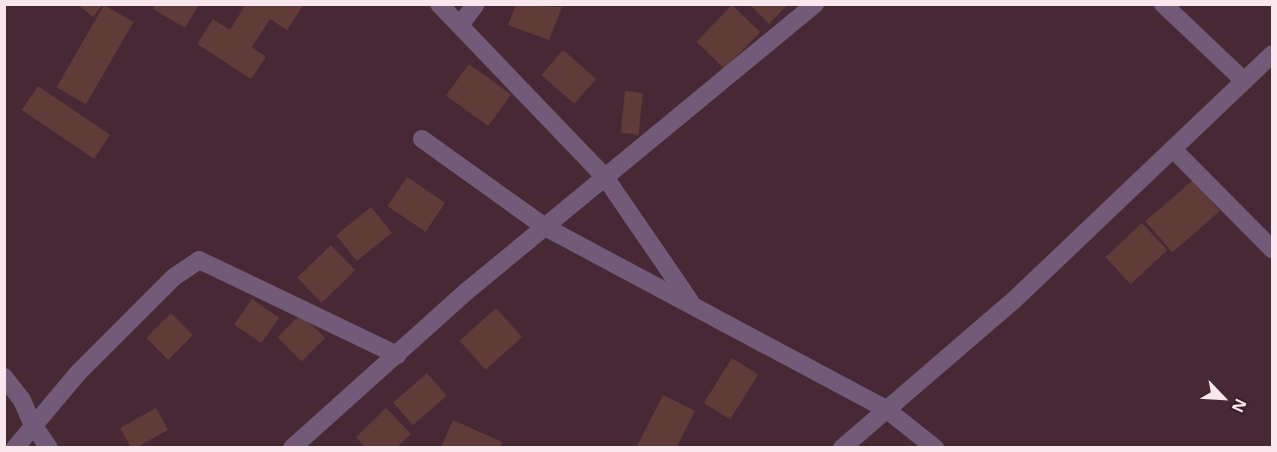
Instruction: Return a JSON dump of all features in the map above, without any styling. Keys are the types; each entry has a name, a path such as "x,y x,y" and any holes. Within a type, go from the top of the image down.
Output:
{"street":[{"path":"439,4 605,177 691,303"},
{"path":"460,25 476,4"},
{"path":"292,447 545,227 815,4"},
{"path":"1163,4 1244,81"},
{"path":"842,447 1012,302 1272,54"},
{"path":"422,139 545,227 691,303 886,410 935,447"},
{"path":"1173,149 1272,249"},
{"path":"15,447 32,423 174,277 199,260 397,355"},
{"path":"4,377 22,400 32,423 49,447"}],"building":[{"path":"77,4 103,4 93,17"},
{"path":"156,4 195,4 198,6 185,28 153,9"},
{"path":"246,4 304,4 287,30 270,19 252,47 266,57 251,79 197,44 213,19 230,30"},
{"path":"749,4 788,4 769,24"},
{"path":"104,5 133,22 86,104 57,87"},
{"path":"516,5 562,7 549,40 508,25"},
{"path":"732,5 760,32 725,69 697,42"},
{"path":"563,50 596,79 575,104 541,75"},
{"path":"469,64 511,95 488,126 446,96"},
{"path":"38,86 110,135 94,159 22,110"},
{"path":"625,91 643,93 639,135 621,133"},
{"path":"407,177 445,203 426,232 387,206"},
{"path":"1193,180 1220,211 1172,252 1145,221"},
{"path":"371,207 392,233 357,261 336,235"},
{"path":"1142,223 1167,250 1131,284 1105,257"},
{"path":"331,245 355,270 322,303 297,278"},
{"path":"252,299 279,318 261,343 234,324"},
{"path":"496,308 522,337 486,370 460,341"},
{"path":"171,313 193,335 168,360 146,338"},
{"path":"301,314 325,338 302,361 278,337"},
{"path":"732,358 758,374 730,419 704,403"},
{"path":"427,373 447,396 413,425 393,403"},
{"path":"663,395 695,411 676,448 636,448"},
{"path":"156,408 168,430 135,448 131,448 120,428"},
{"path":"386,408 411,434 396,448 366,448 356,437"},
{"path":"453,420 502,442 500,448 441,448"}]}
